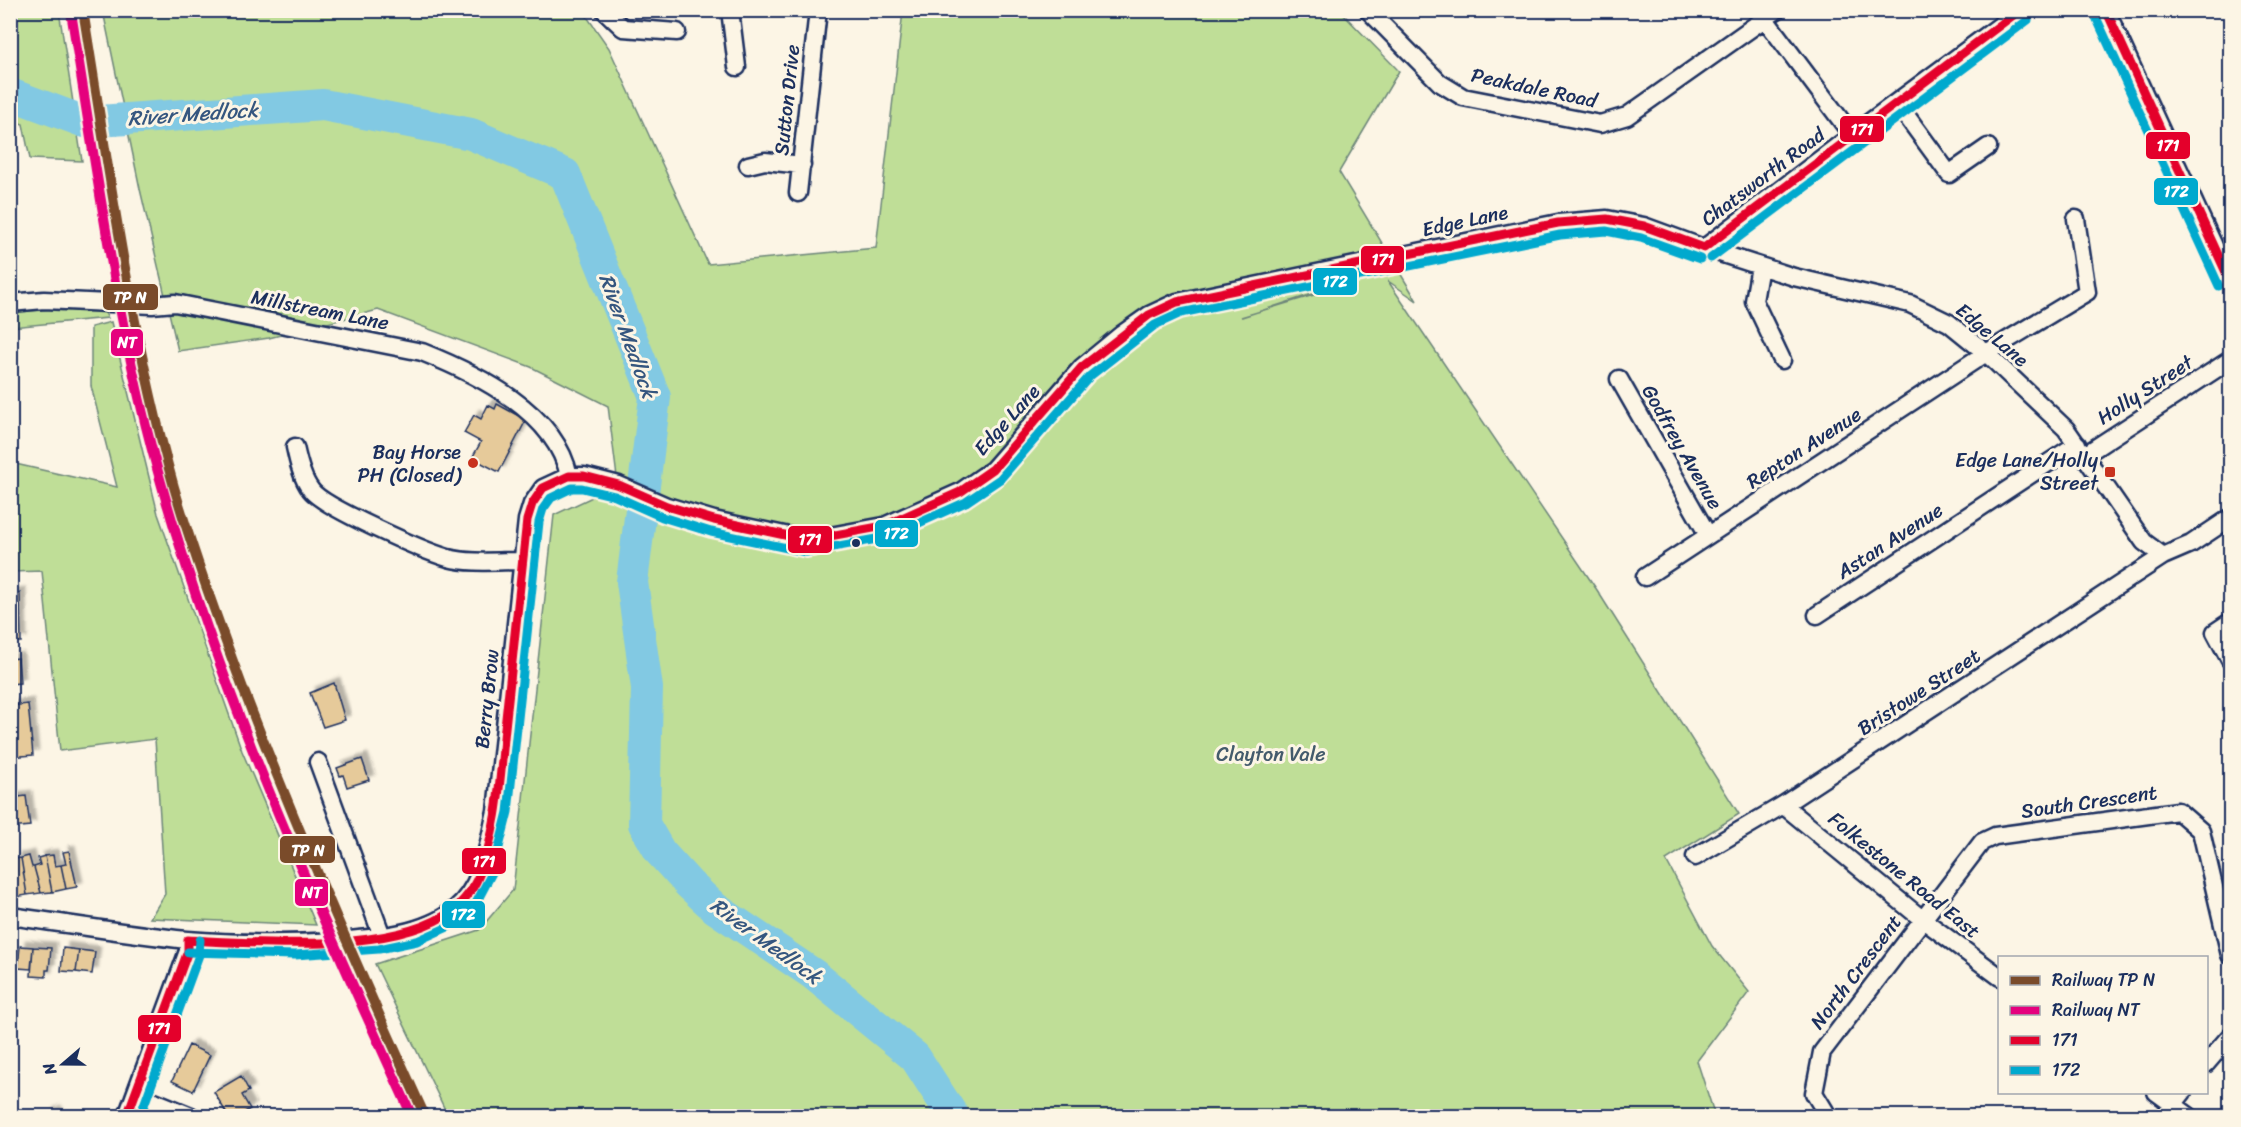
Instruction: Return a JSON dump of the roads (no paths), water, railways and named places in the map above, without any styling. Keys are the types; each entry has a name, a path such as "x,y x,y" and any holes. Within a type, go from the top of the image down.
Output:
{"street":[{"path":"604,10 623,28 677,32"},
{"path":"730,10 737,67"},
{"name":"Sutton Drive","path":"798,193 818,10"},
{"name":"Peakdale Road","path":"1368,10 1440,83 1463,97 1600,124 1627,116 1767,13"},
{"name":"Chatsworth Road","path":"1704,248 2021,10"},
{"path":"2106,10 2230,281"},
{"path":"1767,13 1852,135"},
{"path":"1897,103 1949,174 1988,147"},
{"path":"748,165 765,161 802,165"},
{"name":"Edge Lane","path":"569,476 584,476 618,485 667,506 714,520 808,540 884,526 960,492 993,469 1082,367 1140,321 1177,302 1558,223 1607,219 1635,224 1794,277 1910,304 1949,323 1986,353 2066,429 2144,542 2163,556"},
{"name":"Repton Avenue","path":"1645,577 1986,353 2087,292 2076,219"},
{"path":"1760,267 1754,301 1782,360"},
{"name":"Millstream Lane","path":"10,303 44,300 152,305 175,303 422,352 455,365 522,405 560,448 566,460 569,476"},
{"name":"Holly Street","path":"2080,450 2230,360"},
{"name":"Godfrey Avenue","path":"1619,378 1708,536"},
{"path":"295,447 311,491 327,504 408,543 448,558 522,561"},
{"name":"Astan Avenue","path":"1817,615 2080,450"},
{"name":"Berry Brow","path":"10,916 188,940 317,942 382,936 419,928 436,921 454,909 466,897 478,876 496,811 527,520 532,504 543,488 569,476"},
{"path":"2163,556 2191,543 2230,518"},
{"name":"Bristowe Street","path":"1695,857 1784,805 2163,556"},
{"path":"2230,622 2215,632 2230,660"},
{"path":"318,762 382,936"},
{"name":"Folkestone Road East","path":"1784,805 1922,919 1998,976"},
{"name":"South Crescent","path":"1922,919 1982,842 1995,836 2178,812 2201,831 2230,955"},
{"name":"North Crescent","path":"1828,1116 1814,1093 1822,1052 1922,919"},
{"path":"127,1116 188,951 188,940"},
{"path":"2208,1062 2230,1036"},
{"path":"137,1094 191,1116"},
{"path":"2159,1094 2188,1116"}],"waterway":[{"name":"River Medlock","path":"10,94 85,122 323,105 471,134 565,174 655,397 632,582 647,688 644,824 660,852 715,908 813,974 915,1057 953,1116"}],"rail line":[{"name":"NT","path":"71,12 121,314 148,434 188,573 276,809 412,1116"}],"place":[{"name":"Bay Horse PH (Closed)","path":"473,463"},
{"name":"Edge Lane/Holly Street","path":"2110,472"}],"park label":[{"name":"Clayton Vale","path":"1271,754"}]}
